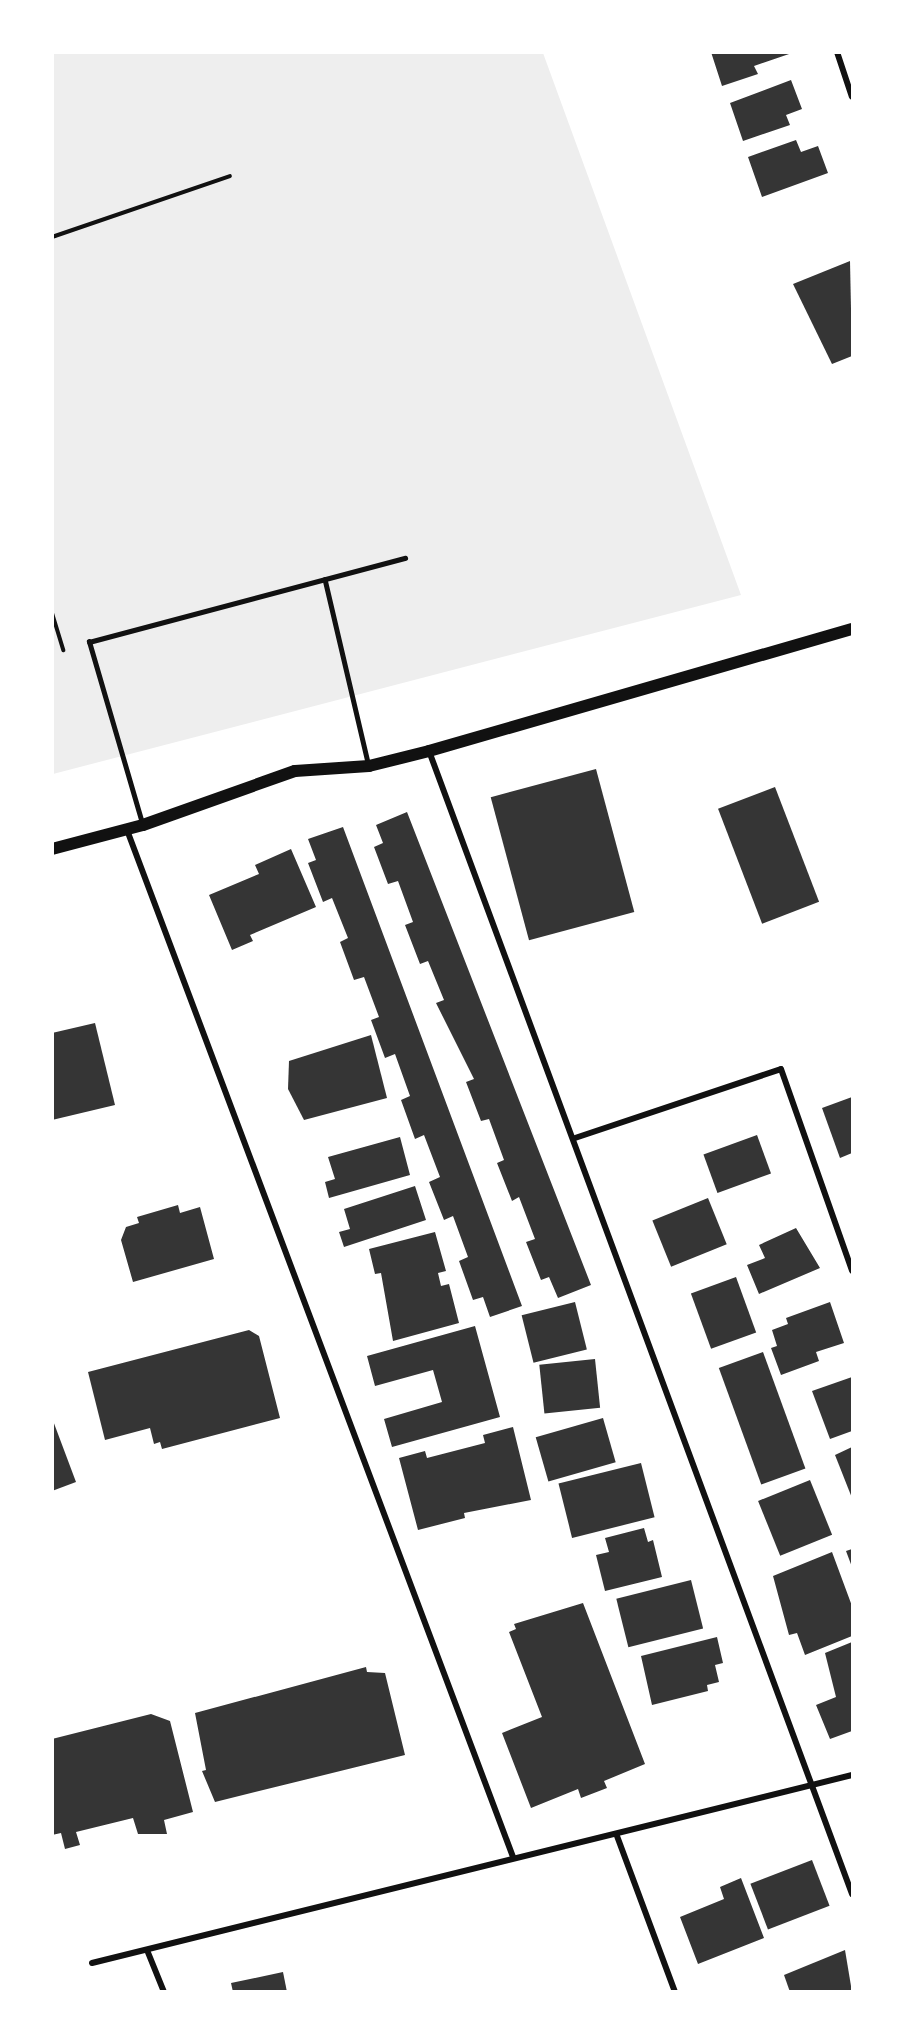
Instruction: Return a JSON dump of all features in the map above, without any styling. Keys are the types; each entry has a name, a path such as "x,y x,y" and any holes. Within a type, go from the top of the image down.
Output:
{"main road":[{"path":"52,849 143,825 295,771 369,766 429,751 852,629"}],"street":[{"path":"837,52 852,97"},
{"path":"429,751 575,1138 852,1894"},
{"path":"127,829 513,1857"},
{"path":"575,1138 781,1069 852,1271"},
{"path":"92,1964 513,1857 617,1836 852,1775"},
{"path":"617,1836 675,1992"},
{"path":"147,1950 164,1992"}],"lane":[{"path":"143,825 88,642 405,558"},
{"path":"325,579 369,766"}],"path":[{"path":"52,237 230,176"}],"shaded area":[{"path":"53,53 543,53 741,595 53,774"}],"building":[{"path":"711,52 792,53 754,66 758,74 722,86"},
{"path":"791,80 802,109 786,115 790,125 743,141 730,103"},
{"path":"796,140 801,152 818,146 828,173 762,197 748,157"},
{"path":"850,261 852,356 832,364 793,284"},
{"path":"596,769 634,912 529,940 491,797"},
{"path":"775,787 819,902 762,924 718,809"},
{"path":"407,812 591,1285 558,1298 549,1277 541,1280 526,1242 535,1239 519,1197 512,1201 497,1163 504,1160 489,1119 481,1121 466,1082 474,1079 436,1003 444,1000 428,961 420,964 405,925 413,922 398,881 388,884 374,847 383,843 376,825"},
{"path":"343,827 522,1306 490,1317 483,1297 473,1300 459,1261 468,1257 453,1216 444,1220 429,1182 440,1177 424,1135 415,1139 401,1100 410,1096 395,1054 385,1058 371,1020 379,1017 364,977 354,980 340,942 348,938 332,898 323,902 308,863 316,860 308,839"},
{"path":"291,849 316,907 250,935 253,941 232,950 209,895 259,874 255,865"},
{"path":"95,1023 115,1105 52,1120 52,1033"},
{"path":"371,1035 387,1098 304,1120 288,1089 289,1061"},
{"path":"852,1097 852,1153 840,1158 822,1108"},
{"path":"757,1135 771,1174 717,1193 703,1154"},
{"path":"400,1137 410,1175 329,1198 325,1182 335,1179 328,1157"},
{"path":"415,1186 426,1220 344,1247 339,1232 350,1229 344,1209"},
{"path":"708,1198 727,1244 671,1267 652,1220"},
{"path":"178,1205 180,1213 200,1207 214,1259 133,1282 121,1240 126,1227 139,1223 137,1217"},
{"path":"796,1228 820,1268 759,1294 747,1265 765,1258 759,1245"},
{"path":"435,1232 446,1271 438,1273 441,1286 449,1284 459,1323 393,1341 381,1273 375,1274 369,1249"},
{"path":"736,1277 756,1332 711,1349 691,1293"},
{"path":"575,1302 587,1350 533,1363 522,1315"},
{"path":"830,1302 844,1343 816,1352 819,1361 781,1375 771,1348 777,1346 772,1330 788,1324 786,1318"},
{"path":"475,1326 500,1417 392,1447 384,1419 442,1402 433,1370 375,1386 367,1356"},
{"path":"249,1330 259,1336 280,1418 162,1449 160,1442 154,1444 150,1428 105,1440 88,1372"},
{"path":"763,1352 805,1469 761,1485 719,1368"},
{"path":"595,1359 600,1408 544,1414 539,1365"},
{"path":"852,1377 852,1431 830,1439 812,1391"},
{"path":"52,1418 76,1482 52,1491"},
{"path":"603,1418 616,1462 548,1482 536,1437"},
{"path":"513,1427 531,1500 464,1513 465,1518 418,1530 399,1458 425,1451 427,1458 485,1443 483,1435"},
{"path":"852,1447 852,1498 835,1455"},
{"path":"641,1463 655,1517 572,1538 559,1484"},
{"path":"810,1480 832,1535 780,1556 758,1501"},
{"path":"644,1528 648,1542 653,1540 662,1577 605,1591 596,1555 609,1552 605,1538"},
{"path":"852,1549 852,1567 846,1551"},
{"path":"832,1552 852,1606 852,1636 805,1655 797,1633 789,1635 773,1576"},
{"path":"691,1580 703,1629 628,1647 616,1599"},
{"path":"583,1603 645,1764 604,1781 607,1788 581,1798 578,1789 531,1808 502,1733 542,1717 509,1632 516,1629 514,1624"},
{"path":"717,1637 723,1663 715,1665 719,1682 707,1685 708,1691 652,1705 641,1656"},
{"path":"852,1642 852,1731 830,1739 816,1705 836,1697 825,1653"},
{"path":"366,1667 367,1672 385,1673 405,1755 215,1802 202,1771 206,1770 195,1713"},
{"path":"151,1714 170,1721 193,1812 164,1820 167,1834 138,1834 133,1818 76,1832 80,1845 65,1849 61,1833 52,1835 52,1739"},
{"path":"812,1860 830,1906 768,1929 750,1884"},
{"path":"741,1878 764,1938 698,1964 680,1917 724,1899 720,1887"},
{"path":"845,1950 852,1992 790,1992 784,1975"},
{"path":"283,1972 287,1992 233,1992 231,1983"}]}
